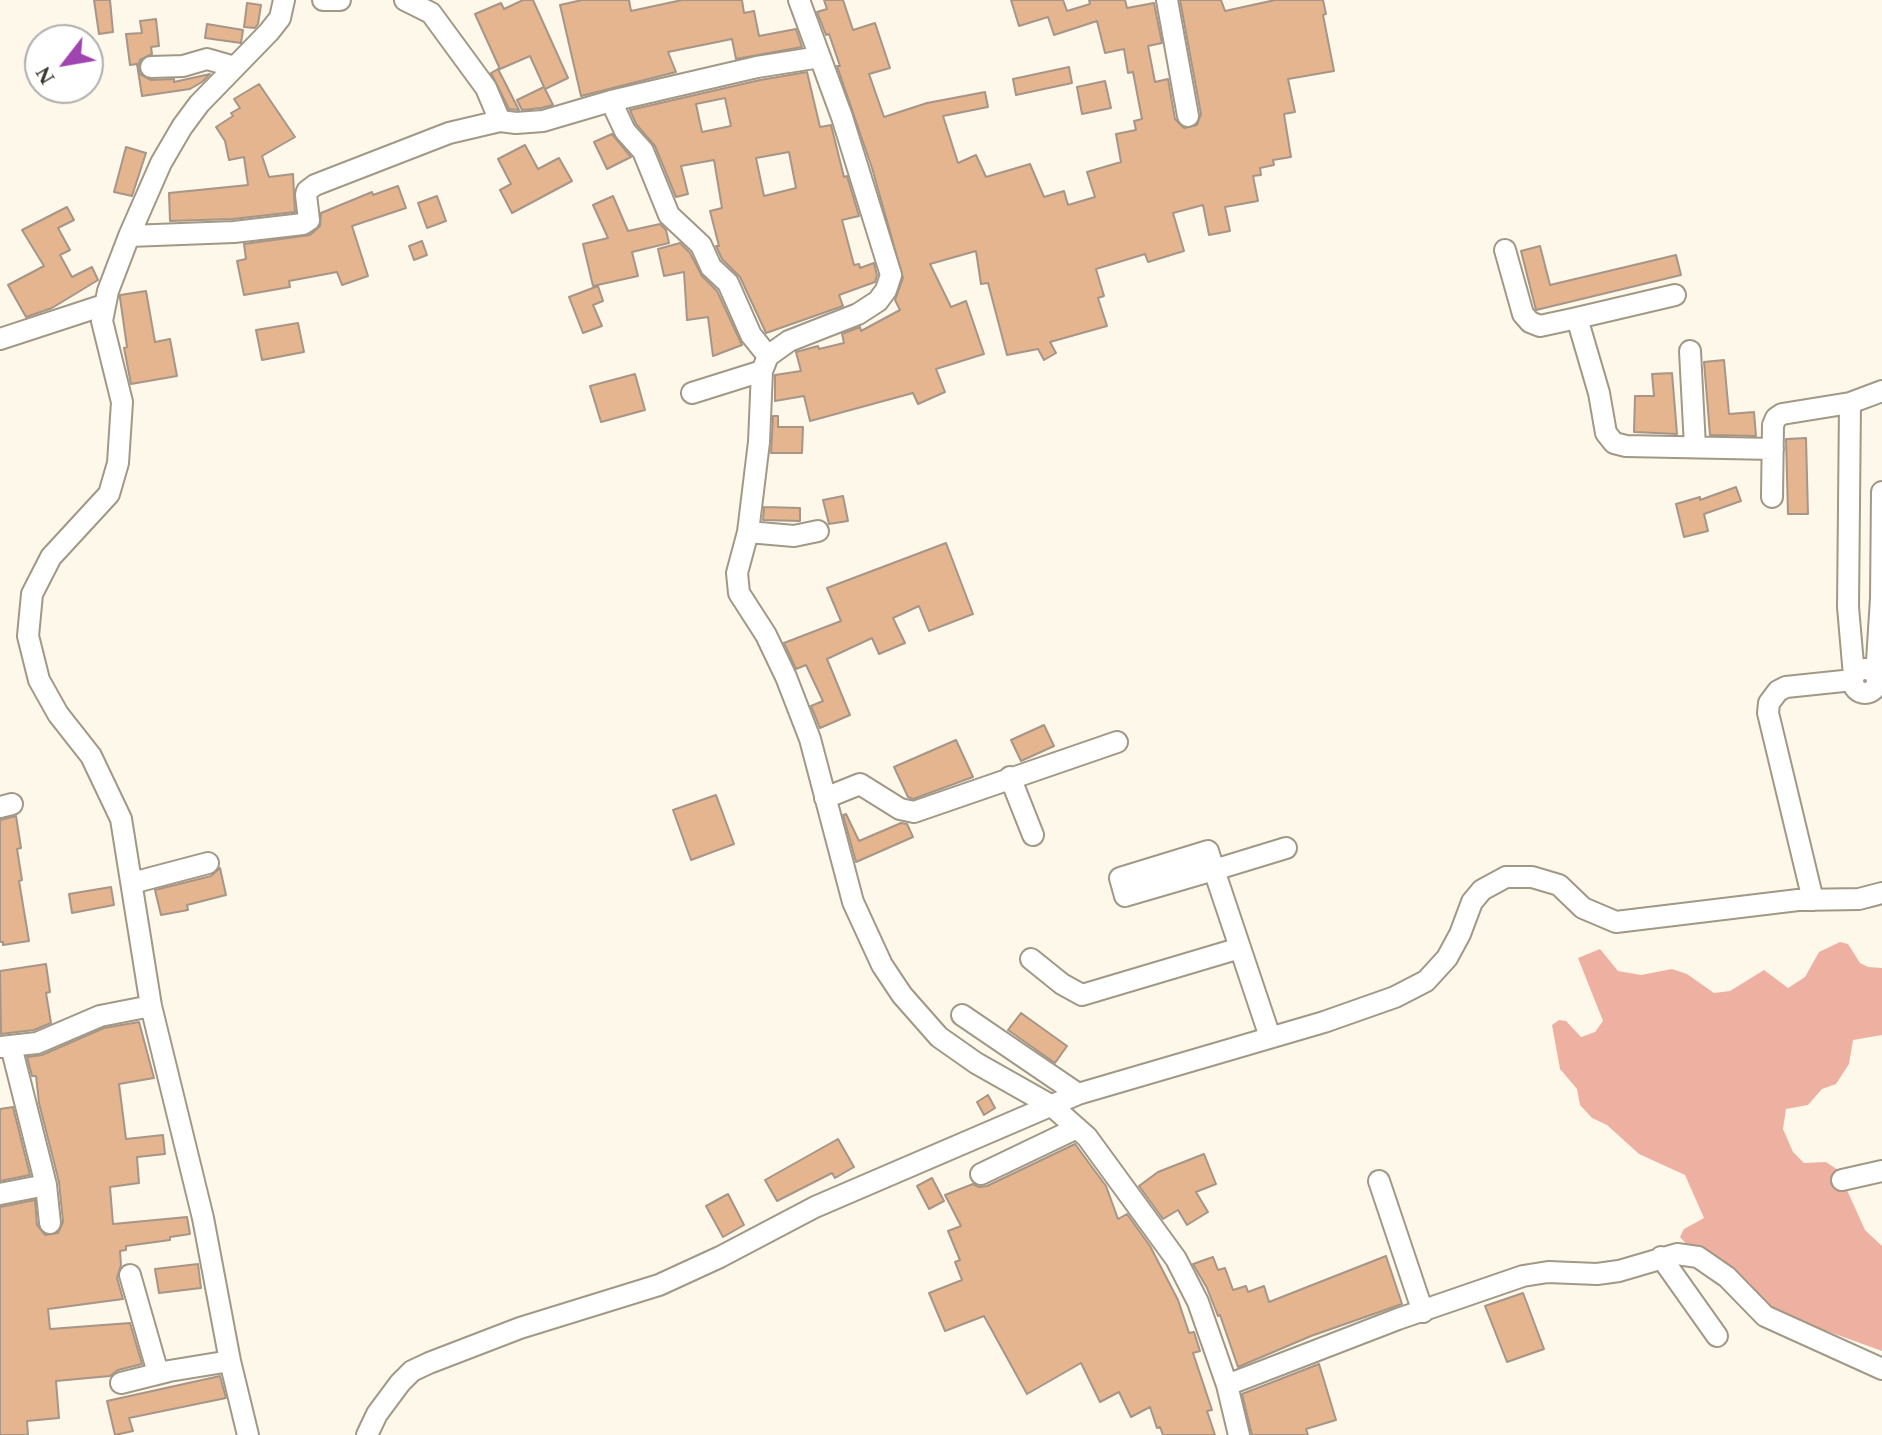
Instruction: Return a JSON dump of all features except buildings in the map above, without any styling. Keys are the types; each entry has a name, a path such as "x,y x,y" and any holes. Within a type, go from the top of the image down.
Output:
{"street":[{"path":"248,1435 230,1361 203,1218 151,1006 121,819 91,756 58,714 39,680 28,636 32,594 51,557 109,494 118,463 122,402 102,321 104,305 129,236 161,163 182,127 280,18 284,0"},
{"path":"323,0 340,0"},
{"path":"405,0 431,13 486,88 500,121"},
{"path":"692,393 765,364 789,341 858,314 878,301 891,275 799,0"},
{"path":"1167,0 1188,116"},
{"path":"129,236 234,232 303,224 309,220 307,191 315,185 449,133 500,121 543,121 611,101 757,67 820,57"},
{"path":"151,67 183,66 207,59 235,67"},
{"path":"611,101 625,131 643,151 669,215 701,245 711,267 728,283 765,364 748,532 736,584 748,611 766,635 810,739 853,902 882,965 902,995 939,1037 976,1063 1052,1106 1087,1137 1176,1259 1198,1302 1227,1385 1239,1435"},
{"path":"1505,250 1523,314 1530,322 1540,326 1675,295"},
{"path":"0,339 104,305"},
{"path":"1577,318 1599,393 1606,433 1614,443 1773,449"},
{"path":"1690,351 1695,447"},
{"path":"1772,497 1773,425 1776,418 1782,414 1850,403 1882,391"},
{"path":"1850,403 1848,607 1853,678 1857,690 1864,693 1874,688 1878,680 1882,492"},
{"path":"748,532 794,536 818,531"},
{"path":"1813,900 1768,713 1769,703 1778,691 1786,687 1853,678"},
{"path":"825,798 860,784 873,790 886,802 914,812 1117,742"},
{"path":"1010,777 1033,835"},
{"path":"1270,1037 1214,870 1286,848"},
{"path":"132,883 208,863"},
{"path":"367,1435 377,1414 400,1383 412,1371 429,1363 520,1328 659,1285 815,1207 1078,1094 1324,1022 1395,997 1426,981 1447,958 1472,902 1482,890 1506,877 1532,877 1559,885 1583,908 1616,922 1813,900 1859,899 1882,893"},
{"path":"1031,959 1062,984 1082,995 1240,948"},
{"path":"50,1223 46,1185 6,1047 45,1040 100,1016 151,1006"},
{"path":"962,1015 1078,1094"},
{"path":"981,1174 1077,1128"},
{"path":"1842,1180 1882,1171"},
{"path":"1379,1181 1422,1312"},
{"path":"0,1194 46,1185"},
{"path":"1227,1385 1398,1319 1523,1276 1548,1272 1597,1274 1619,1271 1677,1254 1698,1257 1727,1277 1765,1316 1882,1369"},
{"path":"1661,1257 1717,1336"},
{"path":"130,1275 158,1373"},
{"path":"121,1383 158,1373 230,1361"}],"shaded area":[{"path":"1840,942 1848,944 1860,963 1882,968 1882,1035 1853,1040 1849,1064 1836,1084 1822,1089 1808,1105 1786,1109 1783,1129 1793,1152 1804,1163 1826,1162 1838,1170 1865,1230 1882,1246 1882,1351 1788,1317 1750,1294 1715,1258 1687,1245 1680,1237 1684,1229 1704,1218 1685,1175 1639,1154 1580,1105 1577,1089 1560,1069 1552,1025 1559,1020 1566,1021 1581,1037 1595,1032 1603,1021 1578,958 1600,949 1618,971 1641,975 1672,969 1687,974 1714,993 1730,991 1764,970 1788,988 1805,977 1819,952"}]}
